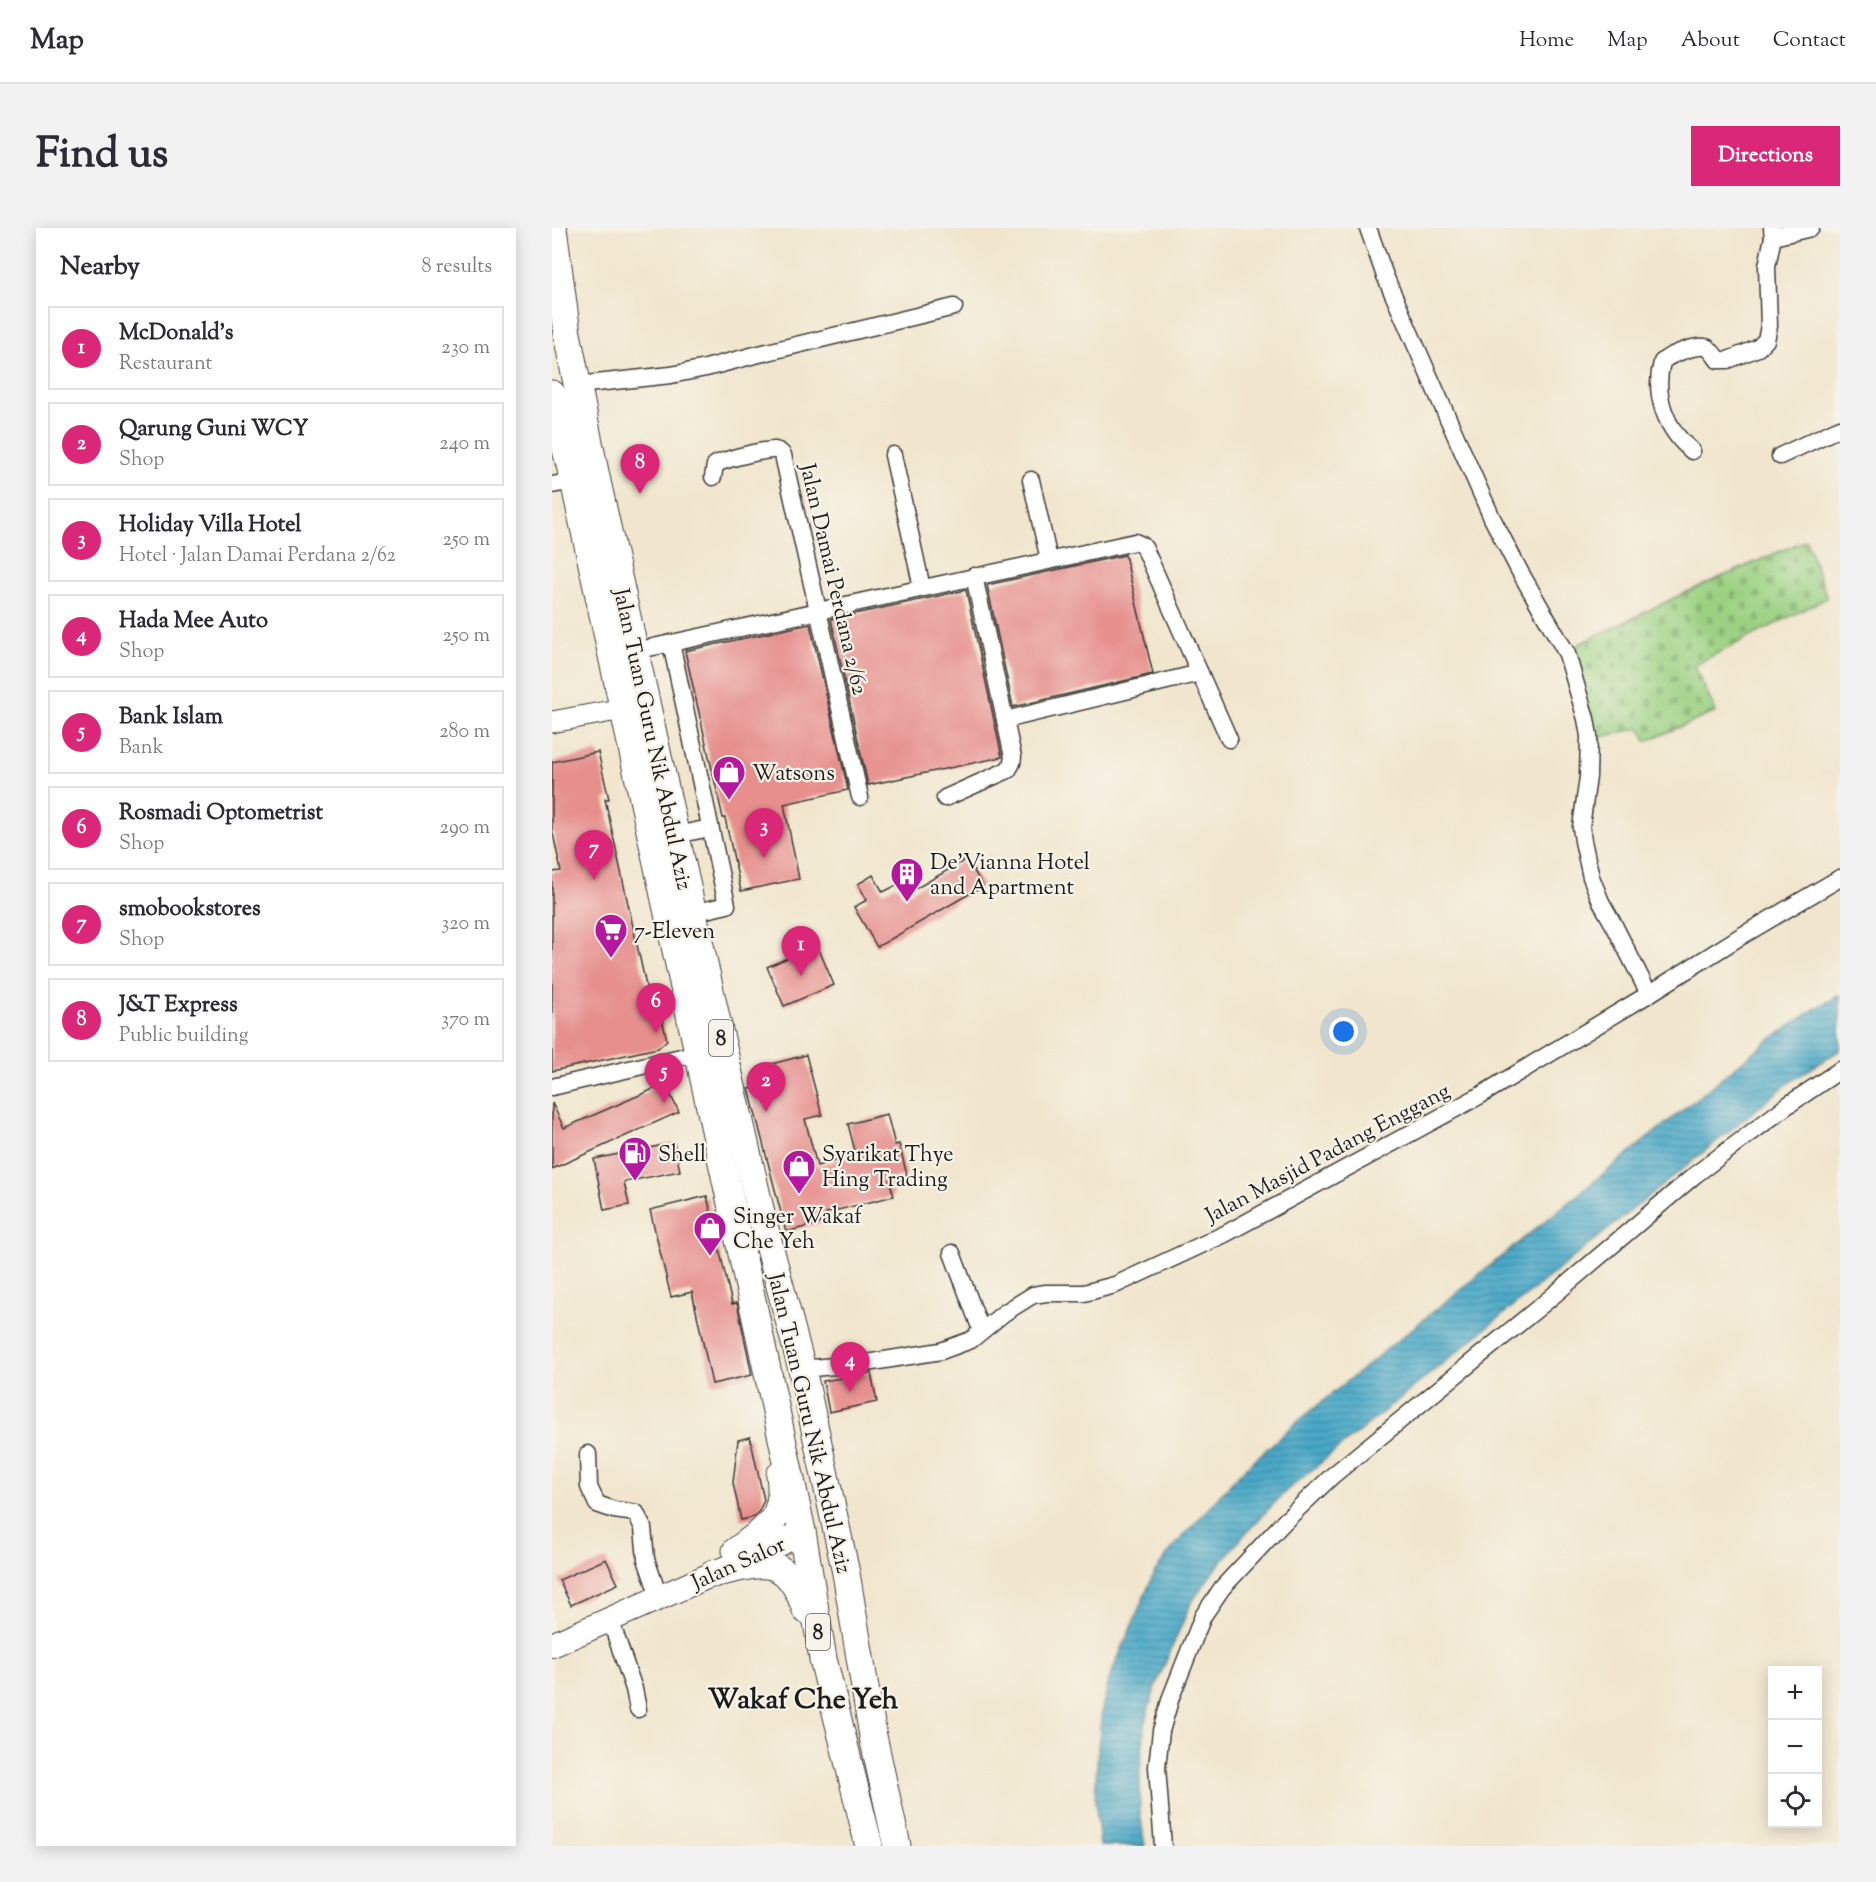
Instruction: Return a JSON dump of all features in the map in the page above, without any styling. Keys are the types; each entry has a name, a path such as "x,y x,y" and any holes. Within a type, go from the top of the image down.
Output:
{"main road":[{"name":"Jalan Tuan Guru Nik Abdul Aziz","path":"552,228 577,385 693,913 764,1222 802,1369 846,1573 873,1736 897,1846"},
{"name":"Jalan Tuan Guru Nik Abdul Aziz","path":"552,394 563,483 623,709 802,1531 823,1659 869,1846"},
{"path":"764,1222 790,1393 812,1492 813,1506 802,1531 821,1543 825,1553 873,1736"},
{"path":"736,1551 764,1530 775,1518 781,1505 782,1489 770,1383"},
{"name":"Jalan Salor","path":"664,1594 736,1551 778,1532 802,1531"},
{"name":"Jalan Salor","path":"552,1645 802,1531"},
{"path":"712,1574 755,1564 771,1565 782,1570 792,1578 800,1590 823,1659"}],"street":[{"path":"1368,228 1385,276 1492,518 1567,654 1589,736 1588,777 1581,827 1582,841 1600,902 1649,994"},
{"path":"1692,451 1680,441 1666,418 1659,383 1662,362 1669,356 1702,346 1710,349 1718,360 1724,361 1758,348 1764,343 1769,326 1767,266 1772,232 1811,228"},
{"path":"577,385 671,375 706,368 954,307"},
{"path":"1780,456 1840,428"},
{"name":"Jalan Damai Perdana 2/62","path":"713,477 715,465 722,460 771,450 780,451 783,455 860,797"},
{"path":"893,455 922,588"},
{"path":"1031,480 1048,560"},
{"path":"635,651 1135,542 1142,545 1229,739"},
{"path":"945,798 1008,771 1013,757 974,576"},
{"path":"670,643 727,905 693,913"},
{"path":"1005,720 1200,673"},
{"path":"552,722 623,709"},
{"path":"676,835 710,828"},
{"name":"Jalan Masjid Padang Enggang","path":"802,1369 866,1364 941,1351 971,1340 1019,1302 1033,1295 1098,1291 1123,1282 1226,1234 1481,1095 1840,878"},
{"path":"552,1087 698,1053"},
{"path":"1163,1846 1157,1767 1161,1731 1171,1697 1203,1616 1222,1588 1283,1523 1332,1476 1548,1300 1695,1175 1788,1105 1840,1070"},
{"path":"952,1253 981,1330"},
{"path":"588,1454 589,1487 597,1504 614,1510 636,1513 643,1528 645,1559 664,1594"},
{"path":"610,1619 634,1689 638,1709"}],"green space":[{"path":"1806,540 1827,598 1694,665 1716,712 1646,741 1640,728 1596,738 1569,649 1680,595"}],"water":[{"path":"1840,995 1840,1050 1790,1082 1527,1295 1285,1492 1245,1534 1191,1603 1158,1680 1146,1717 1140,1769 1140,1812 1145,1846 1100,1846 1095,1800 1102,1709 1110,1677 1154,1573 1171,1550 1241,1472 1297,1422 1765,1043 1813,1010"}],"building":[{"path":"1125,555 1153,674 1013,707 987,585"},
{"path":"966,590 1002,757 868,785 831,619"},
{"path":"810,624 848,790 784,804 799,879 741,891 685,651"},
{"path":"598,752 609,799 605,799 648,995 656,994 667,1040 658,1048 552,1071 552,872 561,871 552,829 552,762"},
{"name":"De'Vianna Hotel and Apartment","path":"967,859 983,886 877,947 854,907 867,900 858,884 873,875 883,892 897,885 903,896"},
{"path":"817,945 834,985 784,1006 767,967"},
{"path":"806,1055 822,1115 805,1119 817,1166 856,1155 848,1124 887,1114 895,1145 899,1144 907,1175 889,1180 894,1196 826,1213 828,1221 786,1232 749,1089 769,1084 764,1066"},
{"path":"665,1084 679,1112 552,1169 552,1103 564,1128"},
{"path":"674,1143 680,1171 624,1182 629,1205 604,1210 594,1159"},
{"path":"707,1196 732,1304 737,1303 752,1375 712,1384 692,1292 671,1297 650,1210"},
{"path":"871,1373 877,1402 829,1412 823,1381"},
{"path":"750,1437 764,1500 754,1517 741,1520 733,1483 738,1440"},
{"path":"606,1559 618,1584 571,1605 559,1580"}],"place":[{"name":"J&T Express","path":"640,494"},
{"name":"Watsons","path":"729,801"},
{"name":"Holiday Villa Hotel","path":"764,858"},
{"name":"smobookstores","path":"594,880"},
{"name":"De'Vianna Hotel and Apartment","path":"907,903"},
{"name":"7-Eleven","path":"611,959"},
{"name":"McDonald's","path":"801,976"},
{"name":"Rosmadi Optometrist","path":"656,1033"},
{"name":"Bank Islam","path":"664,1103"},
{"name":"Qarung Guni WCY","path":"766,1112"},
{"name":"Shell","path":"635,1182"},
{"name":"Syarikat Thye Hing Trading","path":"799,1195"},
{"name":"Singer Wakaf Che Yeh","path":"710,1257"},
{"name":"Hada Mee Auto","path":"850,1392"}],"district":[{"name":"Wakaf Che Yeh","path":"803,1698"}]}
